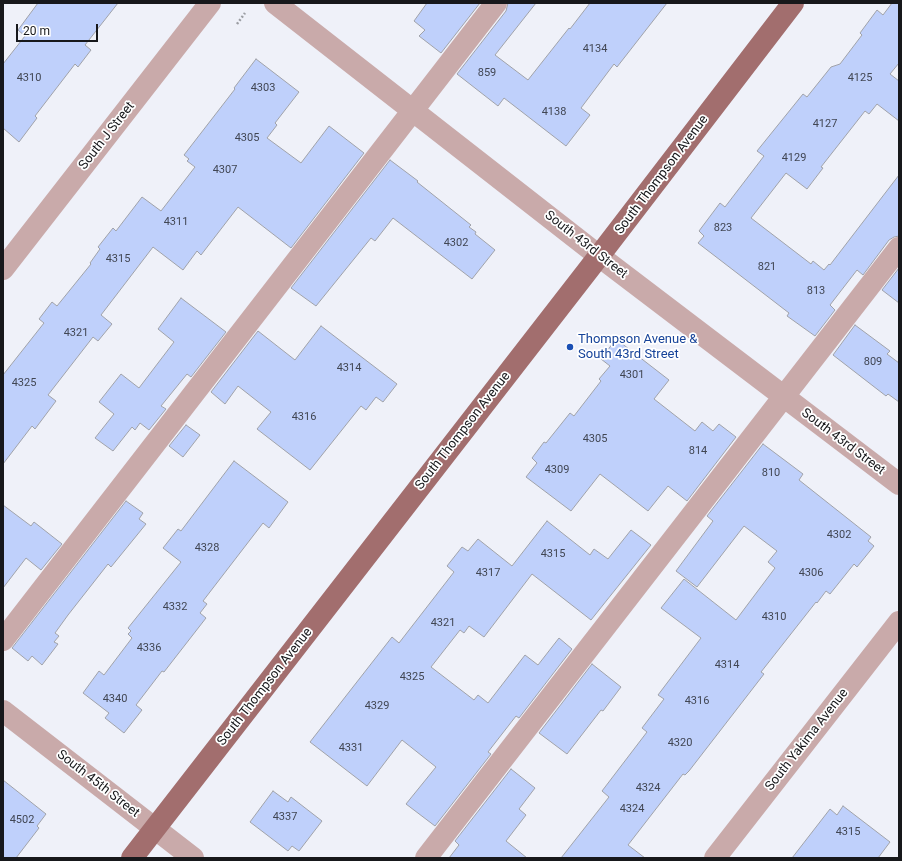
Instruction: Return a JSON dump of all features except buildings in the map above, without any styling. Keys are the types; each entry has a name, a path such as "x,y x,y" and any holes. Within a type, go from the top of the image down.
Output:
{"main road":[{"name":"South Thompson Avenue","path":"132,858 600,256 793,3"}],"street":[{"name":"South J Street","path":"3,270 210,3"},
{"name":"South 43rd Street","path":"275,3 600,256 899,484"},
{"path":"3,640 496,3"},
{"path":"426,858 899,248"},
{"name":"South Yakima Avenue","path":"715,858 899,622"},
{"name":"South 45th Street","path":"3,711 193,858"}],"path":[{"path":"237,24 245,14"}],"place":[{"name":"Thompson Avenue & South 43rd Street","path":"570,347"}]}
